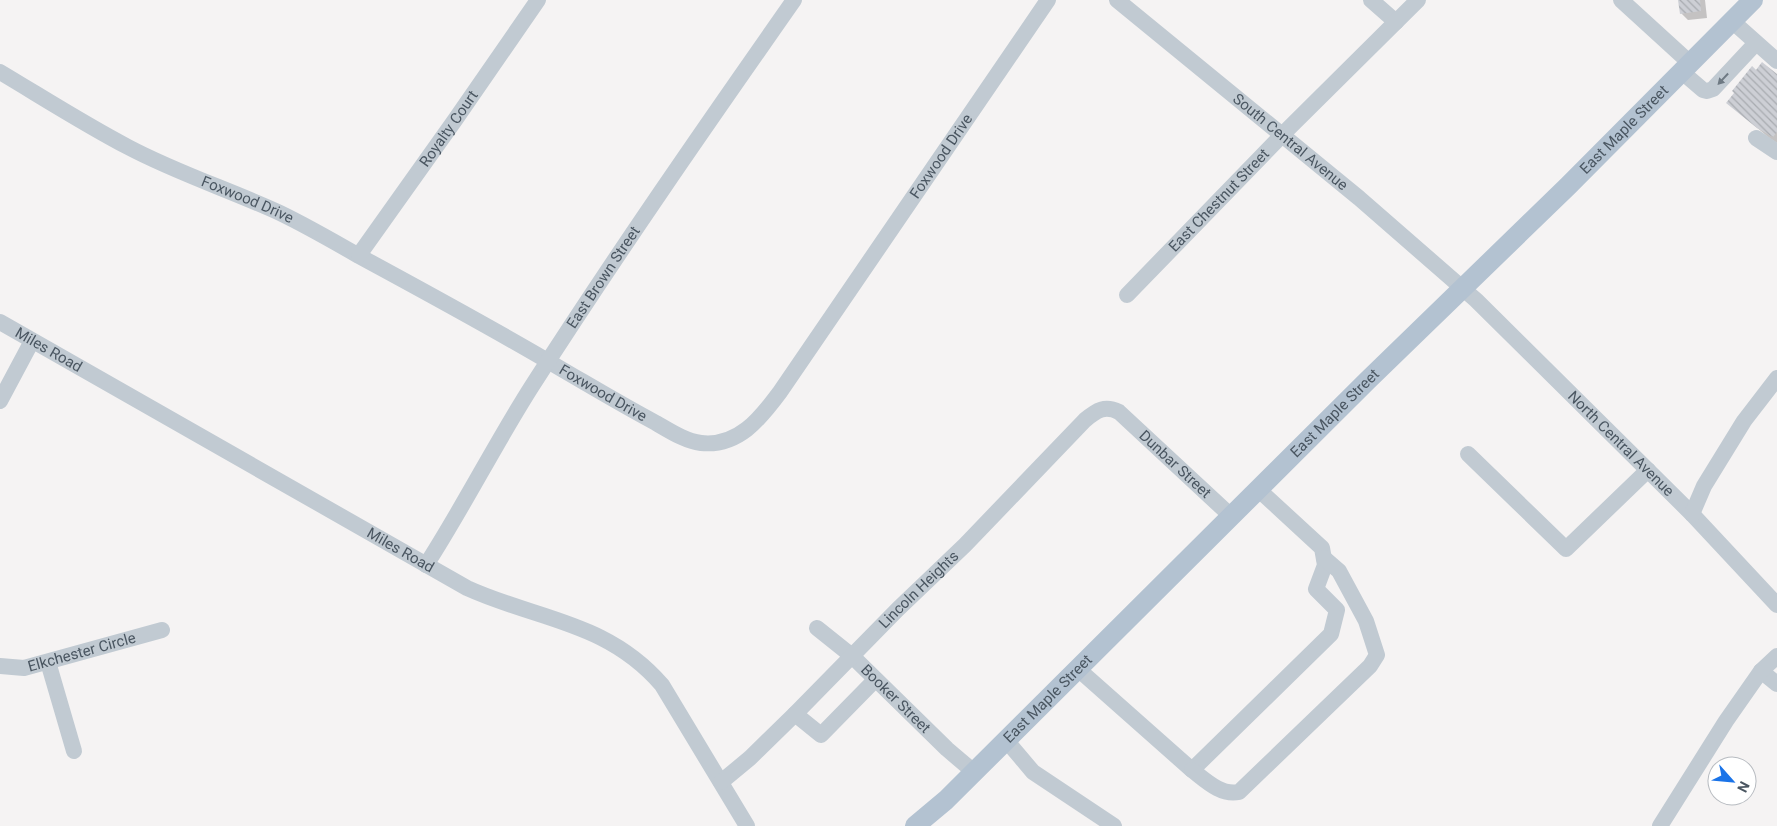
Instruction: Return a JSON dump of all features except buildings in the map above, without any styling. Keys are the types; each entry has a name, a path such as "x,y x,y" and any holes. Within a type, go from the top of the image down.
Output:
{"main road":[{"name":"East Maple Street","path":"916,826 974,772 1462,288 1568,186 1753,0"}],"street":[{"name":"Royalty Court","path":"358,255 434,150 538,0"},
{"name":"East Brown Street","path":"426,565 548,361 671,177 794,0"},
{"name":"Foxwood Drive","path":"0,72 128,147 166,166 280,213 548,361 624,406 685,438 714,443 739,435 751,427 780,392 1048,0"},
{"name":"South Central Avenue","path":"1116,0 1283,135 1462,288"},
{"path":"1371,0 1396,22"},
{"name":"East Chestnut Street","path":"1127,295 1225,193 1418,0"},
{"path":"1621,0 1686,67 1703,90 1713,90 1756,43"},
{"path":"1732,21 1777,62"},
{"path":"1756,138 1777,152"},
{"name":"North Central Avenue","path":"1462,288 1510,333 1692,514 1777,605"},
{"name":"Miles Road","path":"0,322 426,565 485,596 561,620 598,636 627,652 646,667 662,685 747,826"},
{"path":"0,401 32,341"},
{"path":"1692,514 1704,486 1744,421 1777,378"},
{"name":"Lincoln Heights","path":"721,782 750,758 795,714 984,525 1085,420 1099,410 1106,408 1118,412"},
{"name":"Dunbar Street","path":"1118,412 1231,516"},
{"path":"1468,454 1566,548 1648,470"},
{"path":"1192,770 1331,634 1336,610 1316,589 1325,565 1322,548 1258,490"},
{"path":"1078,669 1192,770 1217,789 1232,794 1239,792 1370,666 1377,655 1366,621 1339,572 1324,558"},
{"name":"Booker Street","path":"817,628 852,656 947,749 974,772"},
{"name":"Elkchester Circle","path":"0,666 24,668 162,630"},
{"path":"1660,826 1709,746 1761,671 1777,656"},
{"path":"48,662 74,752"},
{"path":"1761,671 1777,684"},
{"path":"795,714 821,735 875,680"},
{"path":"1006,740 1033,772 1114,826"}]}
